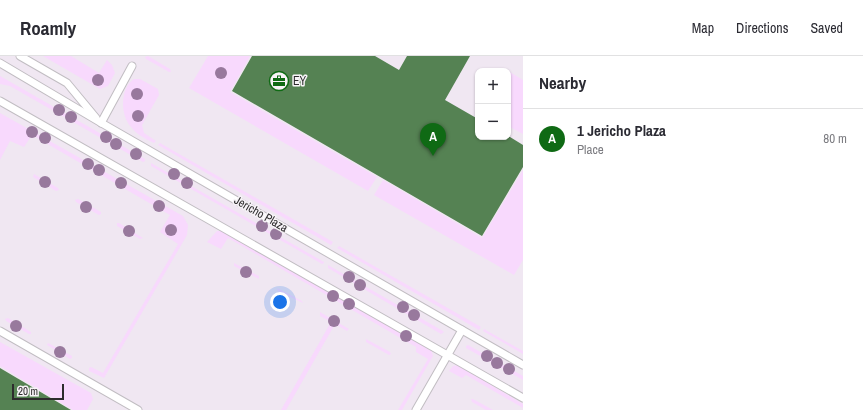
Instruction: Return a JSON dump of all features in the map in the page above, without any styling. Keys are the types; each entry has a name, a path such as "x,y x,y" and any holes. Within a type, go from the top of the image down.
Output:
{"lane":[{"path":"20,56 67,83 100,122 132,66"},
{"name":"Jericho Plaza","path":"0,63 523,365"},
{"path":"1,102 523,398"},
{"path":"416,410 462,330"},
{"path":"0,331 138,410"}],"shaded area":[{"path":"0,56 523,56 523,410 0,410"},
{"path":"43,56 71,56 99,73 107,60 112,65 115,73 108,86 100,89"},
{"path":"148,56 170,69 171,72 146,59 145,57"},
{"path":"208,56 250,56 230,92 377,177 368,191 189,88"},
{"path":"511,73 523,80 523,134 511,128"},
{"path":"0,76 145,159 145,161 143,162 10,86 0,84"},
{"path":"134,79 140,79 158,89 159,95 142,125 144,133 156,141 154,143 136,132 127,122 125,116 123,109 124,95 129,83"},
{"path":"0,113 183,216 188,225 187,235 104,378 89,371 89,368 91,367 103,373 178,244 160,232 170,215 32,135 24,147 10,141 0,160"},
{"path":"160,143 333,242 331,245 158,145"},
{"path":"151,163 324,263 322,264 151,166"},
{"path":"523,170 523,260 514,275 374,195 383,180 482,238"},
{"path":"34,174 59,190 56,191 33,177"},
{"path":"78,199 101,212 101,214 99,215 76,202 75,200"},
{"path":"117,223 143,238 140,239 117,226"},
{"path":"217,231 224,231 431,349 433,356 402,410 398,410 428,359 416,352 416,347 228,238 221,249 207,242"},
{"path":"339,246 481,327 479,330 337,248"},
{"path":"234,263 259,276 259,279 234,266"},
{"path":"328,265 444,332 441,334 328,268"},
{"path":"277,288 302,301 303,303 278,291"},
{"path":"320,312 349,329 347,331 335,324 286,410 281,410 331,322 320,316"},
{"path":"8,318 31,332 31,334 6,321 5,319"},
{"path":"484,329 523,351 523,354 483,331"},
{"path":"366,339 390,352 391,354 389,355 366,342"},
{"path":"0,342 91,393 93,399 87,410 73,410 0,366"},
{"path":"48,343 72,356 72,358 70,359 47,345"},
{"path":"468,345 523,376 523,380 466,348"},
{"path":"458,365 523,404 523,408 466,375 462,378 449,371 453,366"},
{"path":"471,399 493,410 486,410 472,402"}],"building":[{"path":"252,56 375,56 399,70 407,56 470,56 445,100 475,117 475,140 511,140 511,138 523,145 523,167 482,236 232,91"},
{"path":"0,368 71,410 0,410"}],"place":[{"name":"EY","path":"279,81"},
{"name":"1 Jericho Plaza","path":"433,156"}]}
